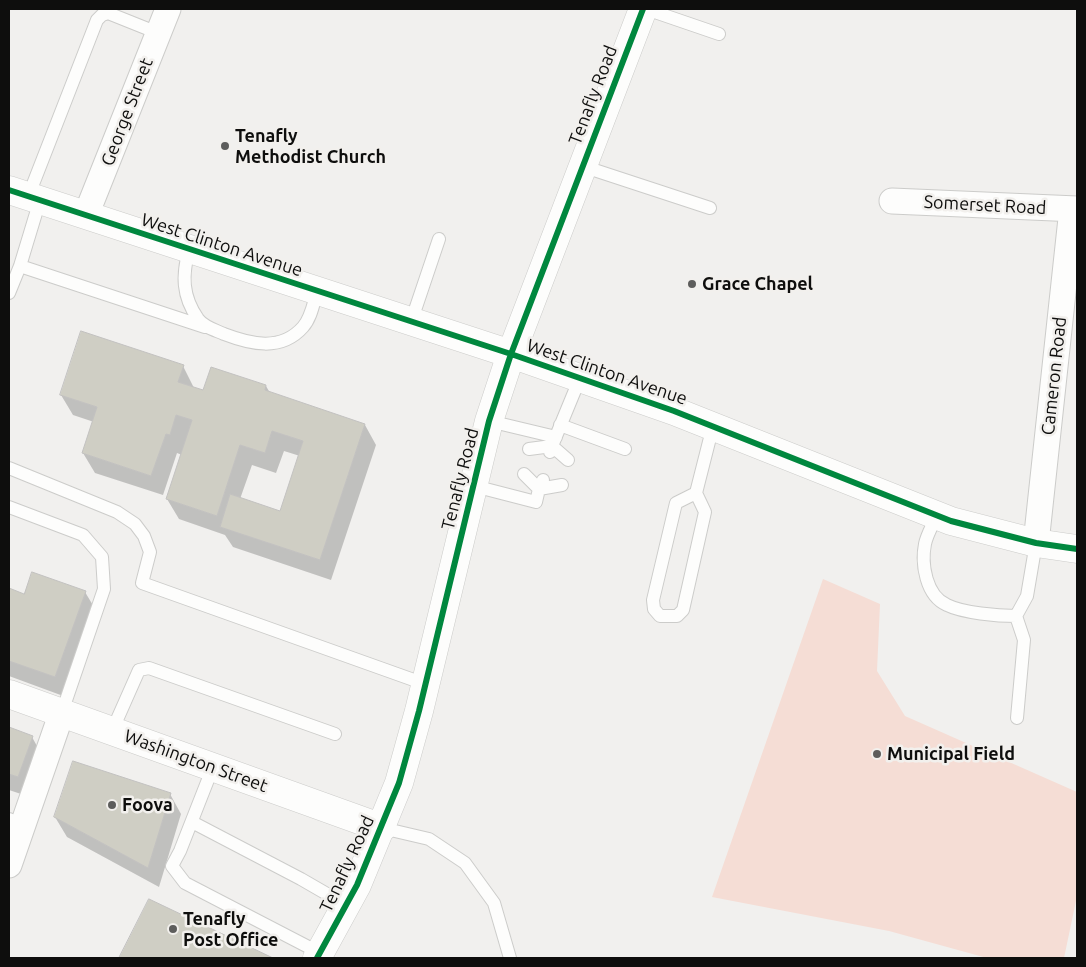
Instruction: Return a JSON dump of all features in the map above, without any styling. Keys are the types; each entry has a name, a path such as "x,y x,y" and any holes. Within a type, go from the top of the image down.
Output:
{"street":[{"name":"George Street","path":"86,215 168,9"},
{"name":"Tenafly Road","path":"318,956 346,905 382,828 399,784 490,421 511,354 582,166 645,9"},
{"name":"West Clinton Avenue","path":"26,196 580,378 713,426 984,532 1077,549"},
{"name":"Somerset Road","path":"892,201 1075,209"},
{"name":"Cameron Road","path":"1036,543 1075,209"},
{"name":"Washington Street","path":"9,694 382,828"},
{"path":"9,865 16,822 62,712"}],"lane":[{"path":"645,9 719,34"},
{"path":"9,293 20,266 26,196 98,20 102,15 108,13 158,33"},
{"path":"582,166 710,208"},
{"path":"411,322 439,238"},
{"path":"189,250 184,271 186,295 199,321 208,328"},
{"path":"20,266 249,343 267,344 285,340 304,326 310,315 317,292"},
{"path":"529,450 554,441 580,378"},
{"path":"490,421 554,441 625,449"},
{"path":"696,493 676,503 652,600 654,610 660,616 677,616 683,610 705,512 696,493 713,426"},
{"path":"554,441 568,460"},
{"path":"9,468 117,512 135,524 144,536 150,552 142,583 425,684"},
{"path":"524,474 541,485 562,485"},
{"path":"474,486 536,502 541,485"},
{"path":"9,506 83,535 102,556 104,589 62,712"},
{"path":"937,515 925,543 923,560 933,593 946,605 995,616 1016,616"},
{"path":"1017,718 1024,640 1016,616 1027,596 1036,543"},
{"path":"112,731 139,670 149,668 335,734"},
{"path":"213,767 192,822 172,866 185,883 318,956"},
{"path":"192,822 301,879 346,905"},
{"path":"382,828 429,840 465,863 494,903 510,958"}],"shaded area":[{"name":"Municipal Field","path":"823,579 880,604 877,671 905,716 1077,792 1077,896 1064,958 987,958 889,931 712,897"}],"building":[{"path":"81,331 184,365 178,382 203,390 211,367 266,385 265,390 365,424 320,560 220,527 230,494 280,511 303,441 272,431 265,453 240,445 217,516 166,499 192,420 176,415 170,435 166,434 151,476 82,453 97,407 60,395"},
{"path":"32,572 86,591 55,677 9,661 9,588 24,594"},
{"path":"9,727 33,736 18,777 9,774"},
{"name":"Foova","path":"73,761 171,793 148,868 54,817"},
{"name":"Tenafly Post Office","path":"149,899 273,958 119,958"}],"cycle path":[{"path":"317,958 357,885 399,783 419,711 489,421 511,354 643,9"},
{"path":"9,190 511,354 674,411 951,521 1036,543 1077,549"}],"place":[{"name":"Tenafly Methodist Church","path":"225,146"},
{"name":"Grace Chapel","path":"692,284"},
{"name":"Municipal Field","path":"877,754"},
{"name":"Foova","path":"112,805"},
{"name":"Tenafly Post Office","path":"173,929"}]}
